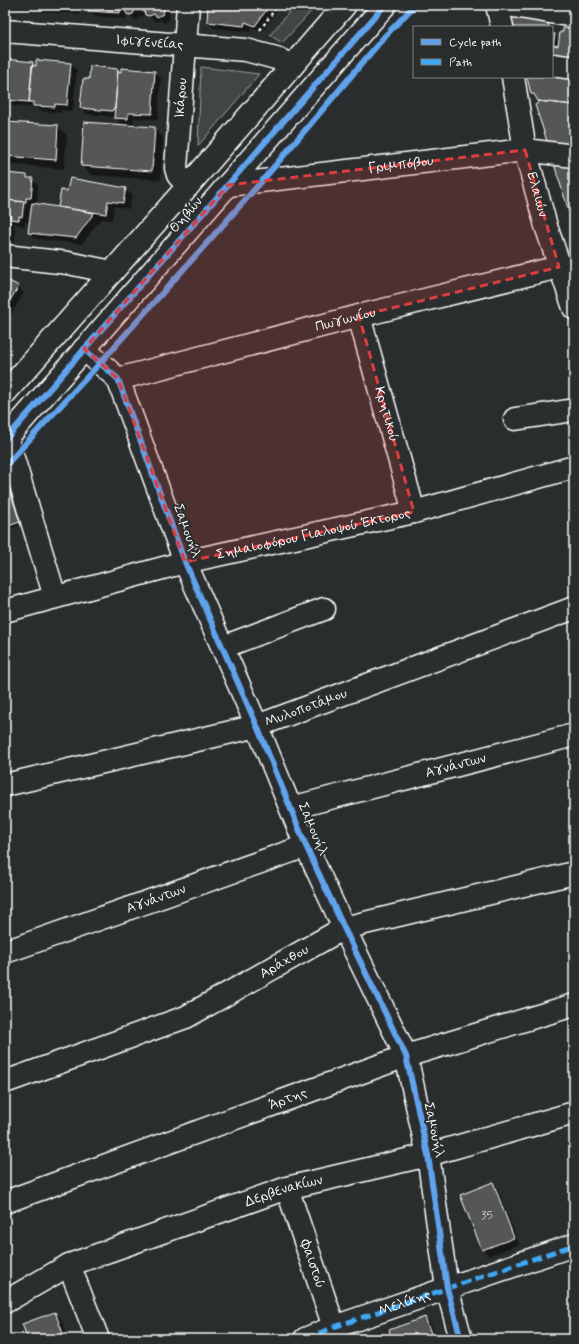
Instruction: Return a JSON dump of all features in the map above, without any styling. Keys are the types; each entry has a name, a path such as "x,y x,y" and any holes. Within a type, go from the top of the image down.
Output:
{"street":[{"name":"Ικάρου","path":"188,5 176,168 178,175 188,186"},
{"name":"Θηβών","path":"5,393 188,186 345,5"},
{"name":"Θηβών","path":"6,439 385,5"},
{"path":"497,5 502,26"},
{"path":"507,5 574,16"},
{"name":"Ιφιγενείας","path":"5,31 246,50 276,58 292,66"},
{"path":"553,65 574,68"},
{"name":"Ελαιών","path":"513,78 525,150 546,226 567,267 574,308"},
{"name":"Γριμπόβου","path":"228,185 525,150 574,156"},
{"path":"5,256 68,263 112,272"},
{"name":"Πωγωνίου","path":"118,379 359,316 567,267"},
{"name":"Κρητικού","path":"359,316 414,512"},
{"name":"Σαμουήλ","path":"84,349 118,379 185,562 257,726 306,846 406,1056 428,1155 447,1288 461,1339"},
{"path":"515,419 574,410"},
{"path":"6,439 55,597"},
{"name":"Σημαιοφόρου Γιαλοψού Έκτορος","path":"5,611 185,562 414,512 574,467"},
{"name":"Μυλοποτάμου","path":"5,785 257,726 574,608"},
{"path":"222,647 324,609"},
{"name":"Αγνάντων","path":"291,808 574,735"},
{"name":"Αγνάντων","path":"5,952 306,846"},
{"name":"Αράχθου","path":"5,1082 186,1017 344,928 574,873"},
{"name":"Άρτης","path":"5,1202 406,1056 574,1005"},
{"name":"Δερβενακίων","path":"5,1302 69,1265 286,1188 428,1155 574,1113"},
{"name":"Φαιστού","path":"286,1188 336,1333"},
{"name":"Μελίκης","path":"305,1339 336,1333 447,1288 574,1245"},
{"path":"69,1265 98,1339"}],"path":[{"path":"246,50 278,5"}],"highlighted area":[{"path":"525,150 559,267 359,316 414,512 185,562 118,379 84,349 228,185"}],"shaded area":[{"path":"295,5 317,5 282,43 270,35"},
{"path":"201,67 259,74 198,146"}],"building":[{"path":"35,5 75,5 74,8"},
{"path":"88,5 123,5 123,8 120,8 120,13 88,11"},
{"path":"123,5 165,5 163,14 157,17 154,14 149,16 145,15 144,11 135,10 133,14 127,14 123,8"},
{"path":"208,5 270,5 255,26 245,22 244,26 207,22"},
{"path":"506,15 548,22 549,26 510,26"},
{"path":"563,28 574,29 574,64 553,56 553,45 558,46 560,32 563,32"},
{"path":"553,33 555,34 553,49"},
{"path":"5,59 33,62 29,102 5,100"},
{"path":"36,60 71,63 67,105 55,104 55,107 33,106 33,102 29,102 32,65 36,66"},
{"path":"90,66 118,69 115,109 112,111 80,108 83,79 89,79"},
{"path":"121,68 155,71 152,114 128,113 128,119 114,118 118,71 121,72"},
{"path":"553,73 574,76 574,105 538,101 534,94 531,94 527,78 553,78"},
{"path":"538,101 574,105 574,148 548,144 535,105"},
{"path":"5,122 58,125 56,160 5,156"},
{"path":"84,122 155,127 152,171 81,166"},
{"path":"574,162 574,221 572,221 554,164"},
{"path":"5,173 27,175 27,178 33,178 31,198 26,198 26,202 8,200 9,197 5,196"},
{"path":"70,178 126,188 123,203 108,201 106,214 58,207 61,190 67,191"},
{"path":"5,200 24,202 22,217 19,216 19,220 10,219 11,215 9,215 8,222 10,222 8,243 5,242"},
{"path":"32,203 94,213 76,238 28,233"},
{"path":"570,226 574,226 574,238"},
{"path":"5,279 19,286 5,308"},
{"path":"8,485 20,522 5,527 5,490"},
{"path":"493,1182 514,1238 482,1250 460,1195"},
{"path":"55,1312 65,1339 28,1339 22,1324"},
{"path":"425,1317 433,1339 392,1339 389,1330"}],"marked path":[{"path":"305,1339 334,1327 574,1245"}],"cycle path":[{"path":"5,440 385,5"},
{"path":"5,466 100,363 262,181 385,36 415,5"},
{"path":"84,349 118,379 185,562 257,726 306,846 406,1056 428,1155 447,1288 461,1339"}]}
